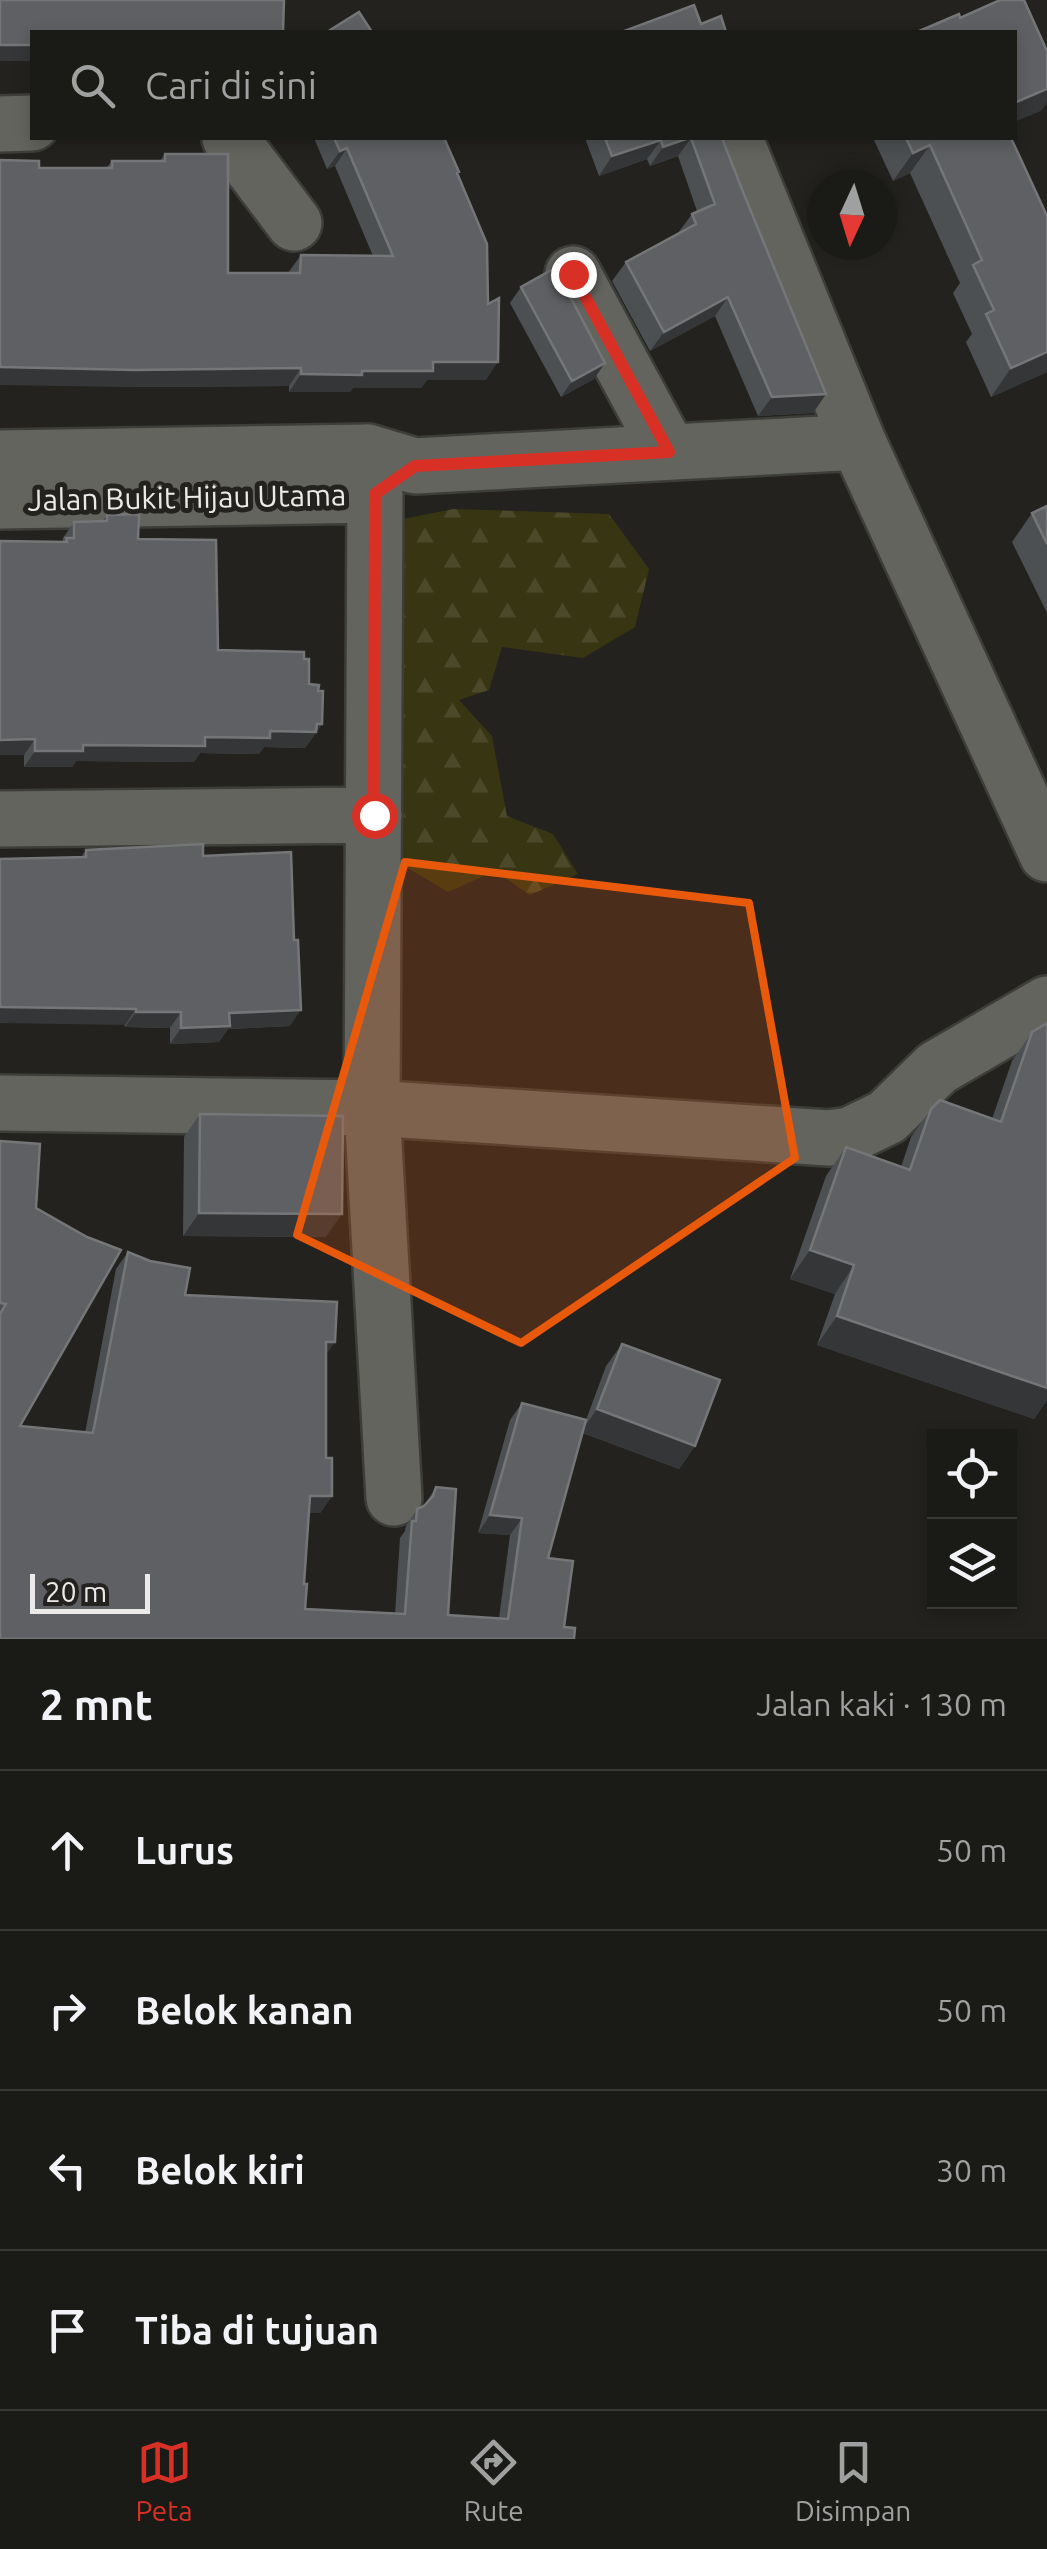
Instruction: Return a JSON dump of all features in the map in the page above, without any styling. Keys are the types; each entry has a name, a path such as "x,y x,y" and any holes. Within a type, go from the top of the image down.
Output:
{"street":[{"path":"0,124 30,123"},
{"path":"232,140 294,223"},
{"path":"735,140 858,442 1047,854"},
{"path":"573,274 669,452"},
{"path":"394,1498 372,1108 374,815 386,471 858,442"},
{"name":"Jalan Bukit Hijau Utama","path":"0,458 386,471"},
{"name":"Jalan Bukit Hijau Utama","path":"0,501 386,471"},
{"path":"0,819 374,815"},
{"path":"0,1103 372,1108 829,1138 850,1135 888,1117 937,1068 1047,1004"}],"highlighted area":[{"path":"405,862 749,903 795,1158 521,1343 297,1235"}],"green space":[{"path":"453,509 609,514 649,569 635,627 583,658 502,647 489,690 459,700 492,736 507,816 553,834 578,874 530,895 495,871 448,892 396,861 388,522"}],"building":[{"path":"0,0 284,0 283,30 30,30 30,45 0,45"},
{"path":"1000,0 1024,0 1047,51 1047,89 1017,102 1017,30 922,30 959,14 960,18"},
{"path":"694,5 701,24 721,16 725,30 627,30"},
{"path":"359,12 371,30 330,30"},
{"path":"335,140 445,140 487,244 488,304 499,298 498,362 433,362 433,371 362,371 362,375 301,374 301,368 0,367 0,160 39,161 39,168 112,168 112,161 165,161 165,154 228,154 228,273 300,273 301,255 393,256 347,148 340,151"},
{"path":"606,140 661,140 612,156"},
{"path":"661,140 683,140 663,147"},
{"path":"692,140 723,140 826,394 772,397 728,297 664,332 626,262 696,224 692,214 715,204"},
{"path":"907,140 1012,140 1047,216 1047,352 1011,368 986,314 994,310 973,265 982,260 930,145 913,153"},
{"path":"555,268 605,363 572,381 521,287"},
{"path":"1047,506 1047,544 1032,513"},
{"path":"139,514 138,539 216,540 218,650 304,652 304,659 309,659 309,684 319,685 318,691 323,691 322,724 317,724 316,732 270,731 270,738 205,737 205,746 83,745 83,751 35,751 35,739 0,740 0,541 67,542 66,538 74,538 74,522 107,521 107,515"},
{"path":"203,844 203,856 291,852 301,1010 229,1013 230,1026 181,1028 181,1012 0,1007 0,859 86,857 86,850"},
{"path":"1047,1023 1047,1388 837,1316 854,1265 810,1250 846,1147 910,1170 931,1109 940,1100 1001,1122 1032,1032"},
{"path":"200,1114 343,1116 342,1214 199,1213"},
{"path":"0,1141 40,1144 36,1208 87,1237 121,1250 20,1426 93,1433 128,1252 150,1261 190,1268 185,1295 337,1302 335,1342 326,1342 326,1458 332,1458 332,1496 310,1496 305,1609 405,1614 412,1521 416,1521 417,1509 433,1496 436,1487 456,1489 448,1615 508,1619 522,1518 490,1515 522,1403 586,1420 548,1558 573,1561 564,1627 575,1628 574,1639 0,1639 0,1314 6,1304 0,1303"},
{"path":"622,1344 720,1380 695,1446 597,1409"}],"route":[{"path":"374,815 375,494 415,466 669,452 573,274"}]}
